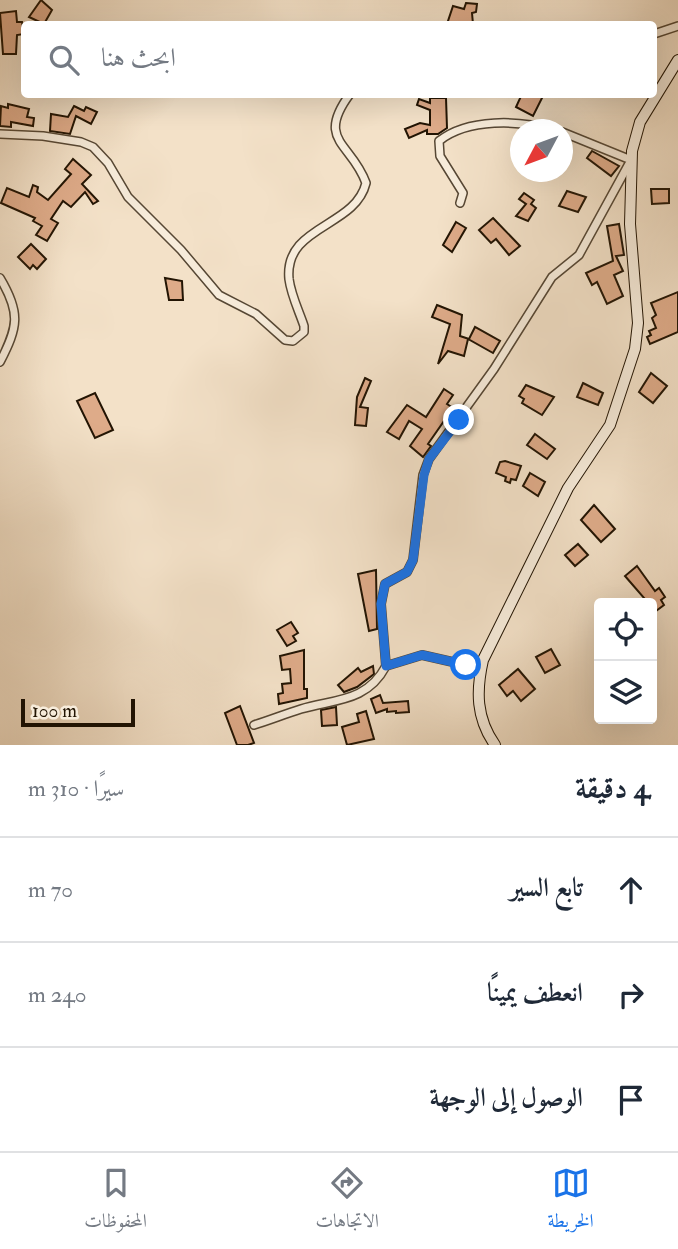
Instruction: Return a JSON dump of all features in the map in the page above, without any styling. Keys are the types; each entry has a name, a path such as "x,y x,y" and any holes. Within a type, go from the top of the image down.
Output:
{"street":[{"path":"657,33 678,26"},
{"path":"657,94 678,60"},
{"path":"0,134 43,136 93,147 108,163 128,197 181,250 219,295 256,314 285,340 293,341 304,332 304,326 289,279 292,257 312,231 345,215 364,192 366,183 335,133 336,114 347,98"},
{"path":"495,745 480,713 477,686 483,660 568,488 610,425 635,349 638,323 630,223 631,159 640,122 655,98"},
{"path":"460,203 463,192 440,156 439,141 448,134 470,126 510,125"},
{"path":"573,136 631,159"},
{"path":"254,725 304,708 352,698 381,676 386,666 381,604 385,584 407,572 413,560 422,487 429,459 494,369 552,277 579,255 631,159"},
{"path":"0,278 14,304 16,323 0,362"},
{"path":"386,666 422,655 466,665 483,660"}],"building":[{"path":"41,0 52,10 46,21 29,17"},
{"path":"466,3 477,4 476,12 472,13 473,21 448,21 453,6 464,9"},
{"path":"16,11 17,22 21,22 16,54 3,54 0,13"},
{"path":"430,98 446,98 447,128 438,134 427,134 427,130 409,138 405,129 420,123 430,125 430,110 417,105 419,99 430,103"},
{"path":"520,98 542,98 533,116 516,107"},
{"path":"8,104 29,109 27,117 34,118 33,126 11,122 11,127 0,126 1,106 8,108"},
{"path":"74,106 84,111 86,107 97,112 91,124 76,116 70,134 50,131 51,114 68,117"},
{"path":"592,151 619,166 611,176 587,158"},
{"path":"73,159 91,175 82,184 98,201 93,204 85,192 71,207 63,201 51,219 58,223 47,241 36,235 42,226 33,221 35,218 1,203 7,188 29,197 33,185 38,187 37,192 48,200 71,174 65,169"},
{"path":"651,189 669,189 669,203 652,204"},
{"path":"567,191 586,197 578,212 559,206"},
{"path":"524,193 534,200 531,204 536,208 528,221 516,216 526,204 519,199"},
{"path":"493,218 520,246 509,255 496,239 491,243 479,230"},
{"path":"456,222 466,228 452,252 443,245"},
{"path":"619,224 624,255 616,256 623,271 614,275 623,296 607,304 597,282 592,285 586,273 613,261 607,226"},
{"path":"31,244 46,259 37,269 33,265 30,269 18,257"},
{"path":"165,278 182,281 183,300 169,300"},
{"path":"678,292 678,332 650,344 647,337 651,335 649,331 656,328 652,318 656,315 651,303"},
{"path":"437,305 462,315 460,336 469,339 475,327 500,341 493,353 468,339 464,356 448,351 438,364 450,324 432,317"},
{"path":"651,373 667,386 653,403 639,392"},
{"path":"365,378 371,381 360,407 368,408 366,426 355,425 357,397"},
{"path":"583,383 603,393 598,405 577,397"},
{"path":"526,385 554,397 542,415 522,403 524,399 519,396"},
{"path":"444,389 453,395 447,404 453,408 428,444 431,446 423,457 410,446 422,429 409,421 399,439 387,432 407,405 426,417"},
{"path":"95,393 113,430 95,438 77,401"},
{"path":"535,434 555,449 547,459 527,445"},
{"path":"500,462 521,466 516,480 511,479 510,483 505,481 506,477 496,473"},
{"path":"530,473 545,482 538,496 523,486"},
{"path":"594,505 615,529 601,542 581,520"},
{"path":"578,544 588,555 575,566 565,555"},
{"path":"637,566 655,591 659,588 665,597 661,600 664,605 657,610 657,598 644,598 625,576"},
{"path":"376,570 377,629 369,631 358,574"},
{"path":"291,622 298,633 293,636 296,641 287,646 277,630"},
{"path":"551,649 560,665 545,673 536,657"},
{"path":"304,650 304,689 307,689 307,698 279,704 278,694 283,693 282,684 291,683 290,669 282,670 280,656"},
{"path":"373,666 374,674 357,687 344,692 338,685 358,668 361,672"},
{"path":"518,669 535,689 521,701 513,691 507,696 499,685"},
{"path":"380,695 383,703 408,701 409,712 387,712 387,709 376,713 371,699"},
{"path":"240,706 254,743 248,745 237,745 225,713"},
{"path":"336,707 337,725 322,726 321,710"},
{"path":"366,711 374,739 347,745 342,727 359,722 357,714"}],"route":[{"path":"459,420 429,459 420,500 413,560 407,572 385,584 381,604 386,666 422,655 466,665"}]}
